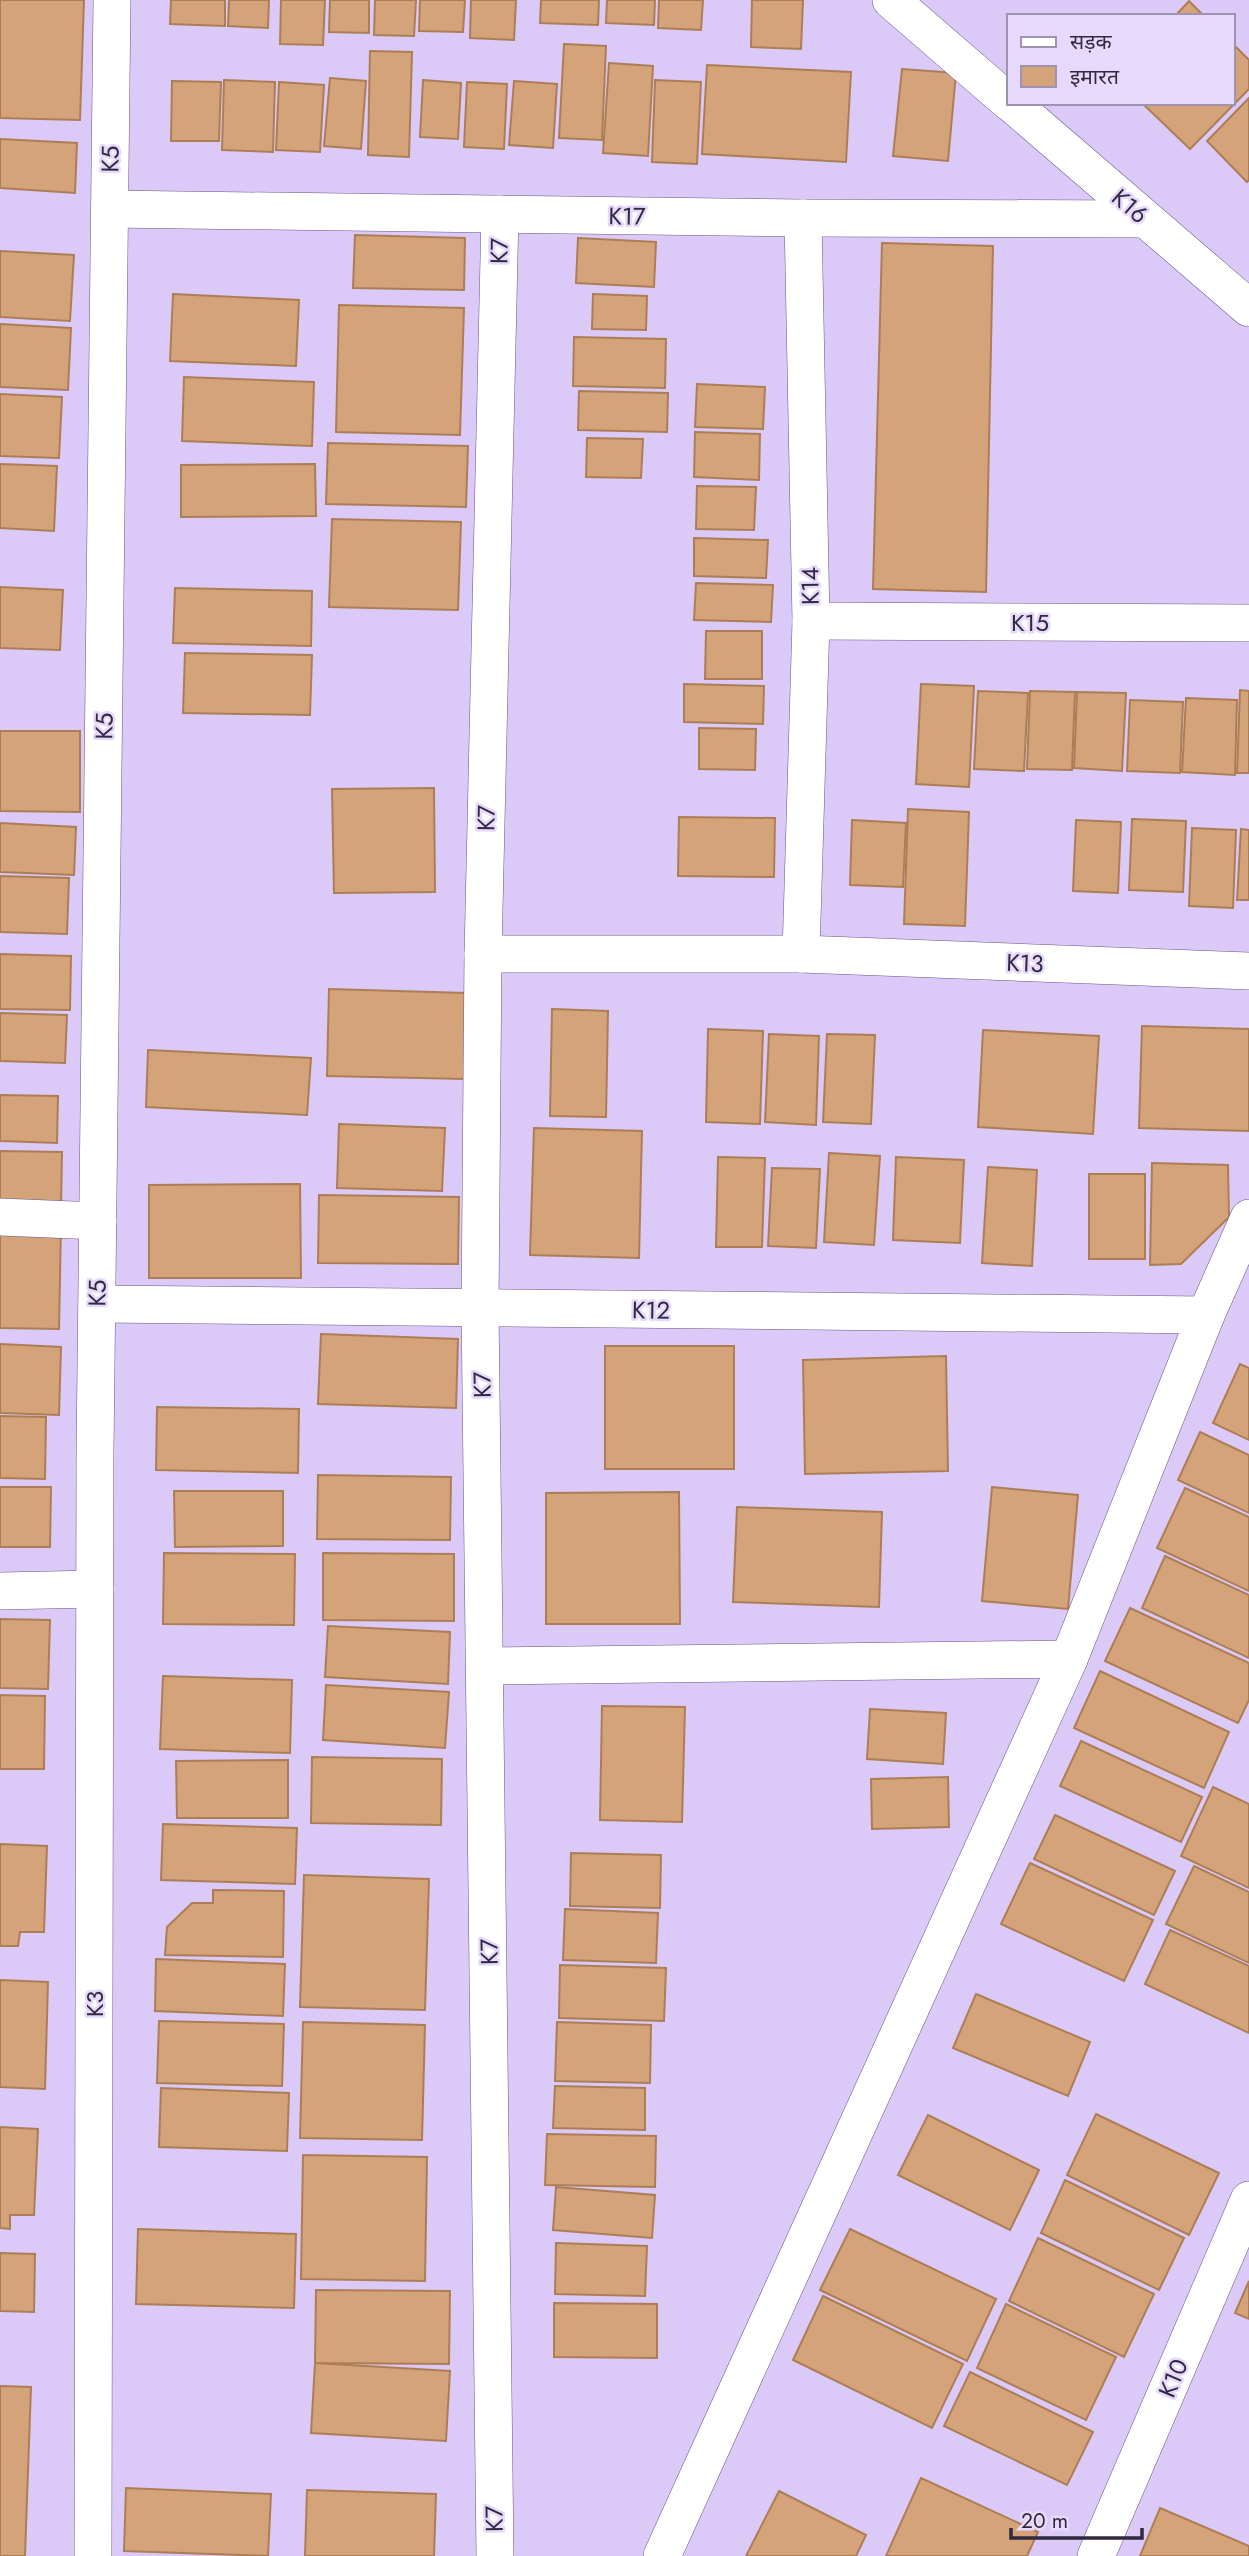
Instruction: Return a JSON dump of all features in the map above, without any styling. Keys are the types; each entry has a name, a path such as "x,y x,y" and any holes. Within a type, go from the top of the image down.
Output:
{"street":[{"name":"K5","path":"95,1452 112,0"},
{"name":"K16","path":"891,0 1007,100"},
{"name":"K16","path":"1012,105 1249,308"},
{"name":"K17","path":"110,209 803,218 1145,219"},
{"name":"K7","path":"495,2556 480,1308 483,954 500,214"},
{"name":"K14","path":"801,954 811,621 803,218"},
{"name":"K15","path":"811,621 1249,623"},
{"name":"K13","path":"483,954 801,954 1249,971"},
{"path":"0,1217 98,1221"},
{"path":"662,2556 1069,1659 1206,1315 1249,1217"},
{"name":"K12","path":"97,1304 1206,1315"},
{"name":"K3","path":"93,2556 95,1452"},
{"path":"0,1591 95,1589"},
{"path":"486,1667 1069,1659"},
{"name":"K10","path":"1096,2556 1249,2200"}],"building":[{"path":"0,0 84,0 80,120 0,118"},
{"path":"171,0 225,0 225,26 170,24"},
{"path":"229,0 269,0 268,28 228,26"},
{"path":"281,0 325,0 323,45 280,44"},
{"path":"330,0 369,0 369,33 329,32"},
{"path":"375,0 416,0 414,36 374,35"},
{"path":"420,0 465,0 463,32 419,31"},
{"path":"471,0 516,0 514,40 470,38"},
{"path":"541,0 599,0 598,25 540,23"},
{"path":"607,0 655,0 654,25 606,23"},
{"path":"659,0 703,0 701,30 658,28"},
{"path":"752,0 803,0 801,49 751,47"},
{"path":"1189,1 1202,14 1177,14"},
{"path":"564,44 606,46 602,140 559,138"},
{"path":"1235,46 1249,60 1249,89 1235,103"},
{"path":"370,51 412,52 409,157 368,155"},
{"path":"609,63 653,66 648,156 603,153"},
{"path":"707,65 851,72 846,162 702,154"},
{"path":"902,69 956,73 948,161 893,156"},
{"path":"330,78 366,81 361,149 324,146"},
{"path":"224,80 275,82 273,152 222,150"},
{"path":"423,80 461,83 458,139 420,137"},
{"path":"655,80 701,82 697,164 652,162"},
{"path":"172,81 221,82 219,141 171,141"},
{"path":"514,81 557,84 553,148 509,145"},
{"path":"279,82 324,85 320,152 276,150"},
{"path":"467,82 507,84 504,149 464,147"},
{"path":"1249,98 1249,180 1247,182 1207,141"},
{"path":"1144,105 1233,105 1190,149"},
{"path":"0,139 77,143 75,193 0,188"},
{"path":"355,235 465,238 464,290 353,288"},
{"path":"578,238 656,242 654,287 576,283"},
{"path":"882,243 993,246 986,592 873,589"},
{"path":"0,251 74,255 70,321 0,317"},
{"path":"173,294 299,300 296,366 170,361"},
{"path":"593,294 647,296 646,330 592,329"},
{"path":"339,305 464,308 460,435 336,432"},
{"path":"0,324 71,328 68,390 0,387"},
{"path":"574,337 666,339 665,388 573,386"},
{"path":"184,377 314,382 312,446 182,441"},
{"path":"697,384 765,387 763,429 695,427"},
{"path":"579,391 668,393 667,432 578,430"},
{"path":"0,394 62,397 59,458 0,456"},
{"path":"695,432 760,434 759,480 694,477"},
{"path":"587,438 643,439 641,478 586,477"},
{"path":"328,443 468,446 466,507 326,504"},
{"path":"0,464 57,466 54,531 0,528"},
{"path":"315,464 316,516 181,517 181,465"},
{"path":"697,486 756,487 754,530 696,529"},
{"path":"332,519 461,522 458,610 329,607"},
{"path":"694,538 768,540 766,578 694,576"},
{"path":"696,583 773,585 771,622 694,620"},
{"path":"0,587 63,590 60,650 0,648"},
{"path":"175,588 312,591 311,646 173,643"},
{"path":"706,631 762,631 762,679 705,679"},
{"path":"185,653 312,655 310,715 183,713"},
{"path":"684,684 764,686 763,724 684,722"},
{"path":"921,684 974,686 969,787 916,784"},
{"path":"1240,690 1249,691 1249,773 1237,773"},
{"path":"978,691 1028,693 1024,771 974,769"},
{"path":"1030,691 1075,692 1072,770 1027,769"},
{"path":"1077,692 1126,693 1122,771 1074,768"},
{"path":"1186,698 1237,700 1235,775 1182,772"},
{"path":"1130,700 1183,702 1180,773 1127,771"},
{"path":"699,728 756,729 755,770 699,769"},
{"path":"0,731 80,731 80,812 0,811"},
{"path":"434,788 435,892 334,893 332,789"},
{"path":"908,809 969,812 965,926 904,924"},
{"path":"679,817 775,818 774,877 678,876"},
{"path":"1132,819 1186,821 1183,892 1129,890"},
{"path":"852,820 906,823 903,887 850,885"},
{"path":"1076,820 1121,822 1118,893 1073,891"},
{"path":"0,823 76,827 74,875 0,872"},
{"path":"1192,828 1236,830 1233,908 1189,906"},
{"path":"1241,829 1249,830 1249,900 1237,900"},
{"path":"0,876 69,878 67,934 0,932"},
{"path":"0,954 71,956 70,1010 0,1009"},
{"path":"329,989 466,993 464,1079 327,1076"},
{"path":"552,1009 608,1011 606,1117 550,1116"},
{"path":"0,1013 67,1015 65,1063 0,1061"},
{"path":"1142,1026 1249,1029 1249,1131 1139,1128"},
{"path":"708,1029 763,1031 760,1124 706,1122"},
{"path":"983,1030 1099,1036 1093,1134 978,1127"},
{"path":"769,1034 819,1036 816,1125 765,1122"},
{"path":"827,1034 875,1035 871,1124 823,1122"},
{"path":"148,1050 311,1058 307,1115 146,1107"},
{"path":"0,1095 58,1096 57,1143 0,1141"},
{"path":"339,1124 445,1128 442,1191 337,1188"},
{"path":"534,1128 642,1131 639,1258 530,1255"},
{"path":"0,1151 62,1152 61,1207 0,1206"},
{"path":"829,1153 880,1156 874,1245 824,1242"},
{"path":"718,1157 765,1158 762,1247 716,1247"},
{"path":"896,1157 964,1160 960,1243 893,1240"},
{"path":"1152,1163 1228,1165 1229,1217 1181,1264 1150,1265"},
{"path":"988,1167 1037,1170 1032,1266 982,1263"},
{"path":"772,1168 820,1169 816,1248 768,1246"},
{"path":"1089,1174 1145,1174 1145,1259 1089,1259"},
{"path":"300,1184 301,1278 149,1278 149,1185"},
{"path":"319,1195 459,1197 458,1264 318,1263"},
{"path":"0,1224 61,1225 59,1329 0,1328"},
{"path":"321,1334 458,1339 456,1408 318,1404"},
{"path":"0,1344 61,1347 59,1415 0,1413"},
{"path":"605,1346 734,1346 734,1469 605,1469"},
{"path":"946,1356 948,1471 805,1474 803,1360"},
{"path":"1240,1364 1249,1368 1249,1440 1213,1423"},
{"path":"157,1407 299,1409 298,1473 156,1470"},
{"path":"0,1416 46,1417 45,1479 0,1478"},
{"path":"1200,1432 1249,1455 1249,1513 1178,1480"},
{"path":"318,1475 451,1477 450,1540 317,1539"},
{"path":"0,1487 51,1487 50,1547 0,1547"},
{"path":"992,1487 1078,1495 1068,1609 982,1601"},
{"path":"1185,1488 1249,1517 1249,1591 1157,1548"},
{"path":"174,1491 283,1491 283,1546 175,1547"},
{"path":"679,1492 680,1624 546,1624 546,1493"},
{"path":"737,1507 882,1512 879,1607 733,1602"},
{"path":"164,1553 295,1554 294,1625 163,1624"},
{"path":"323,1553 454,1554 454,1621 323,1620"},
{"path":"1165,1556 1249,1595 1249,1658 1142,1608"},
{"path":"1130,1608 1249,1663 1249,1700 1238,1723 1105,1661"},
{"path":"0,1619 50,1620 48,1689 0,1688"},
{"path":"328,1626 450,1632 448,1684 325,1677"},
{"path":"1100,1671 1229,1732 1204,1788 1074,1728"},
{"path":"163,1676 292,1680 290,1753 160,1749"},
{"path":"326,1685 449,1692 445,1748 323,1740"},
{"path":"0,1695 45,1696 44,1769 0,1769"},
{"path":"602,1706 685,1707 682,1822 600,1820"},
{"path":"870,1709 946,1713 943,1764 867,1759"},
{"path":"1081,1741 1202,1797 1181,1842 1060,1786"},
{"path":"312,1757 442,1759 441,1825 311,1823"},
{"path":"288,1760 288,1818 177,1818 176,1761"},
{"path":"948,1777 949,1827 872,1829 871,1779"},
{"path":"1213,1787 1249,1804 1249,1888 1181,1856"},
{"path":"1055,1815 1175,1871 1154,1915 1034,1859"},
{"path":"163,1824 297,1828 295,1884 161,1880"},
{"path":"0,1844 47,1846 44,1932 20,1932 18,1946 0,1946"},
{"path":"571,1853 661,1855 660,1908 570,1906"},
{"path":"1030,1863 1153,1920 1124,1981 1001,1924"},
{"path":"1194,1866 1249,1892 1249,1963 1166,1924"},
{"path":"304,1875 429,1879 425,2010 300,2007"},
{"path":"213,1890 284,1891 283,1957 165,1955 167,1927 192,1903 213,1903"},
{"path":"565,1909 658,1913 656,1963 563,1960"},
{"path":"1170,1930 1249,1966 1249,2033 1145,1984"},
{"path":"156,1959 285,1964 283,2016 155,2011"},
{"path":"560,1965 666,1968 664,2021 559,2018"},
{"path":"0,1980 48,1982 45,2089 0,2087"},
{"path":"976,1994 1090,2042 1068,2096 953,2048"},
{"path":"159,2021 284,2024 282,2086 157,2083"},
{"path":"303,2022 425,2025 422,2140 300,2138"},
{"path":"557,2022 651,2025 650,2083 555,2081"},
{"path":"555,2086 645,2088 645,2130 553,2128"},
{"path":"161,2088 289,2093 287,2151 159,2147"},
{"path":"1096,2114 1219,2173 1189,2235 1067,2175"},
{"path":"928,2115 1039,2170 1010,2230 898,2175"},
{"path":"0,2127 38,2129 34,2215 10,2215 10,2229 0,2228"},
{"path":"547,2134 656,2136 655,2187 545,2185"},
{"path":"303,2155 427,2157 425,2281 301,2279"},
{"path":"1065,2180 1184,2238 1159,2290 1041,2233"},
{"path":"556,2187 655,2195 652,2238 553,2230"},
{"path":"138,2229 296,2234 294,2308 136,2304"},
{"path":"850,2229 996,2299 967,2361 820,2290"},
{"path":"1038,2238 1154,2294 1124,2357 1009,2301"},
{"path":"556,2243 647,2246 645,2296 555,2294"},
{"path":"0,2253 35,2254 34,2312 0,2311"},
{"path":"1249,2281 1249,2319 1235,2313"},
{"path":"316,2290 450,2291 449,2364 315,2363"},
{"path":"823,2296 963,2364 932,2428 793,2360"},
{"path":"554,2303 657,2304 657,2358 554,2357"},
{"path":"1006,2304 1116,2357 1086,2420 977,2368"},
{"path":"315,2363 450,2371 446,2441 311,2433"},
{"path":"970,2372 1093,2432 1067,2485 944,2426"},
{"path":"0,2386 31,2387 25,2556 0,2556"},
{"path":"921,2478 1038,2532 1027,2556 886,2556"},
{"path":"126,2488 271,2494 268,2556 124,2551"},
{"path":"307,2490 436,2494 434,2556 305,2556"},
{"path":"779,2491 866,2535 856,2556 746,2556"},
{"path":"1160,2508 1249,2546 1249,2556 1140,2556"}]}
